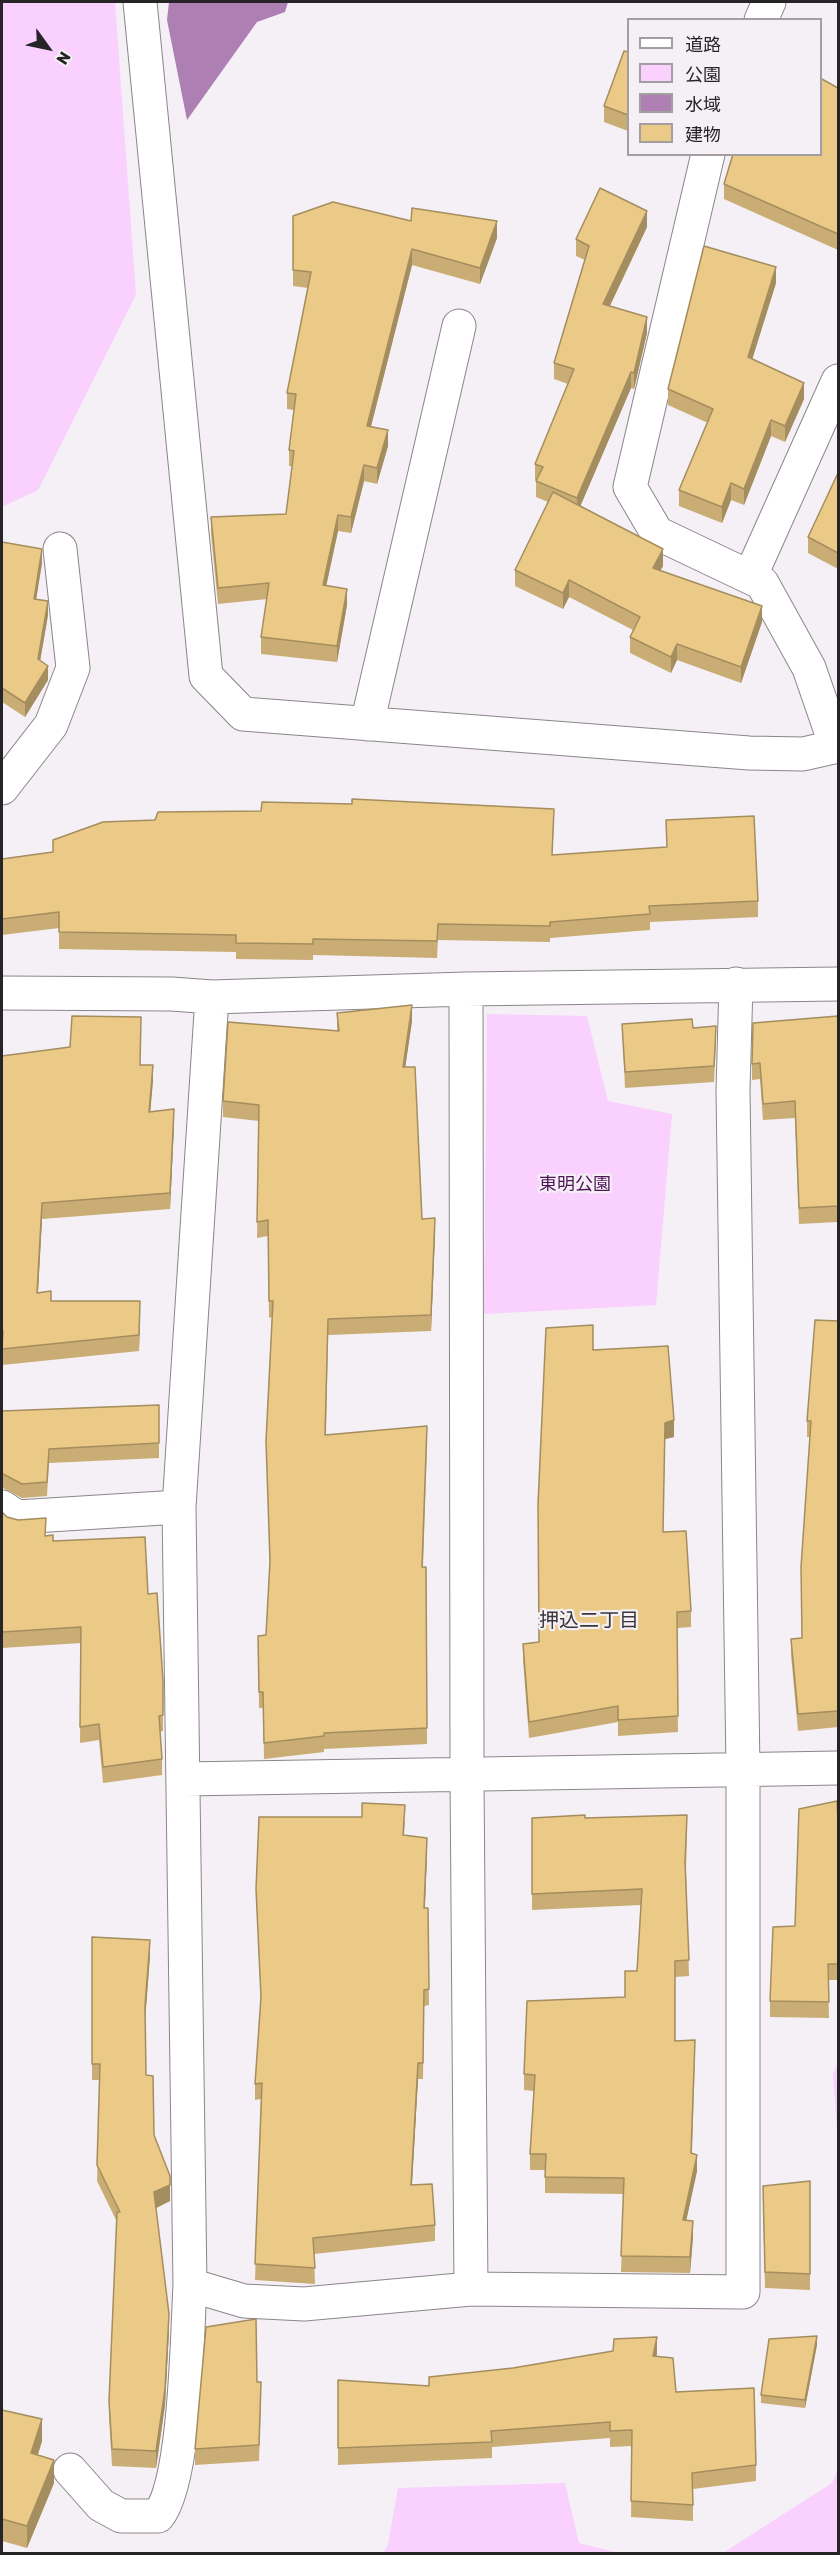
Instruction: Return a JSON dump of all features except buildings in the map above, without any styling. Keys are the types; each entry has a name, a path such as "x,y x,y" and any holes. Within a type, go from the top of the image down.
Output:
{"street":[{"path":"140,2 206,676 243,714 749,753 803,754 837,746 809,668 762,582 657,533 630,487 708,156"},
{"path":"762,18 769,2"},
{"path":"367,724 459,326"},
{"path":"750,577 838,381"},
{"path":"2,788 51,725 74,668 60,549"},
{"path":"190,2285 244,2301 304,2304 471,2289 743,2292 743,1770 733,1090 736,984"},
{"path":"2,993 172,994 212,997 465,989 838,984"},
{"path":"465,989 471,2289"},
{"path":"70,2470 101,2505 121,2516 158,2517 163,2511 173,2483 179,2444 190,2285 185,1779 179,1507 212,997"},
{"path":"2,1507 17,1517 179,1507"},
{"path":"185,1779 838,1768"}],"green space":[{"path":"2,2 115,2 136,295 38,490 2,507"},
{"name":"東明公園","path":"487,1014 587,1016 608,1101 672,1114 656,1305 484,1314"},
{"path":"838,2062 838,2143 833,2075"},
{"path":"838,2468 838,2553 723,2553 832,2483"},
{"path":"565,2483 579,2543 619,2553 384,2553 388,2544 398,2488"}],"water":[{"path":"169,2 288,2 285,12 257,22 187,120 167,20"}],"district":[{"name":"押込二丁目","path":"589,1621"}]}
